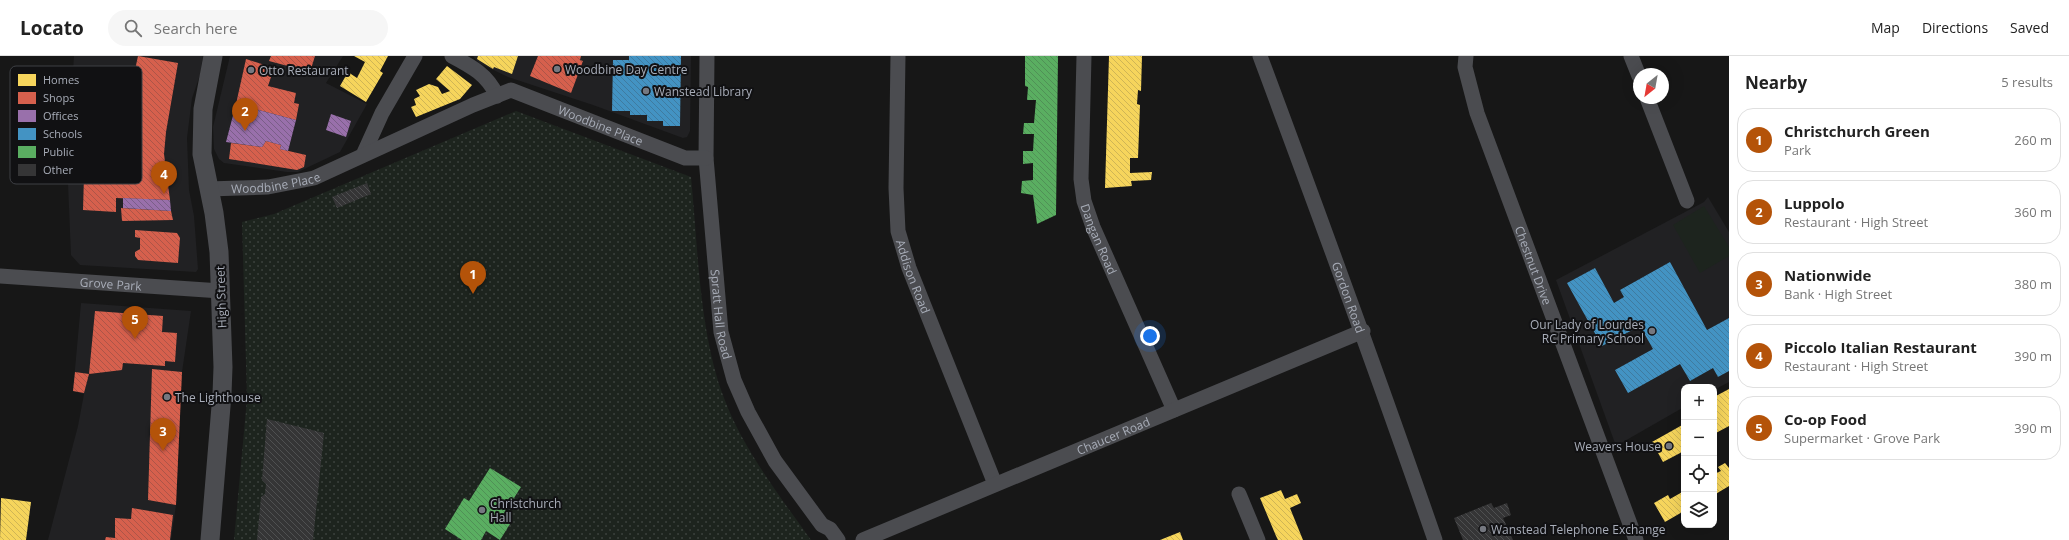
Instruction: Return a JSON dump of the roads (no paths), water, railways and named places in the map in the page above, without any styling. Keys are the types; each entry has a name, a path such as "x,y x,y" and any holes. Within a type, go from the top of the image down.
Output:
{"street":[{"name":"High Street","path":"210,540 222,394 219,252 214,213 202,154 203,109 213,56"},
{"path":"363,155 382,113 415,56"},
{"path":"452,56 476,69 492,85 496,96"},
{"name":"Spratt Hall Road","path":"707,56 706,158 721,332 734,380 748,412 775,461 822,525 830,529 838,540"},
{"name":"Addison Road","path":"898,56 896,188 898,232 909,268 995,484"},
{"name":"Dangan Road","path":"1084,56 1081,179 1084,202 1093,227 1174,410"},
{"name":"Gordon Road","path":"1260,56 1363,331 1379,384 1435,540"},
{"name":"Chestnut Drive","path":"1466,56 1464,66 1479,120 1636,540"},
{"path":"1632,56 1636,68"},
{"name":"Woodbine Place","path":"208,189 268,187 314,178 511,90 684,158 706,158"},
{"path":"1649,104 1687,201"},
{"name":"Grove Park","path":"0,276 221,291"},
{"name":"Chaucer Road","path":"863,540 1363,331"},
{"path":"1239,494 1258,540"}],"place":[{"name":"Woodbine Day Centre","path":"557,69"},
{"name":"Otto Restaurant","path":"251,70"},
{"name":"Wanstead Library","path":"646,91"},
{"name":"Luppolo","path":"245,131"},
{"name":"Piccolo Italian Restaurant","path":"164,194"},
{"name":"Christchurch Green","path":"473,294"},
{"name":"Our Lady of Lourdes RC Primary School","path":"1652,331"},
{"name":"Co-op Food","path":"135,339"},
{"name":"The Lighthouse","path":"167,397"},
{"name":"Weavers House","path":"1669,446"},
{"name":"Nationwide","path":"163,451"},
{"name":"Christchurch Hall","path":"482,510"},
{"name":"Wanstead Telephone Exchange","path":"1483,529"}]}
